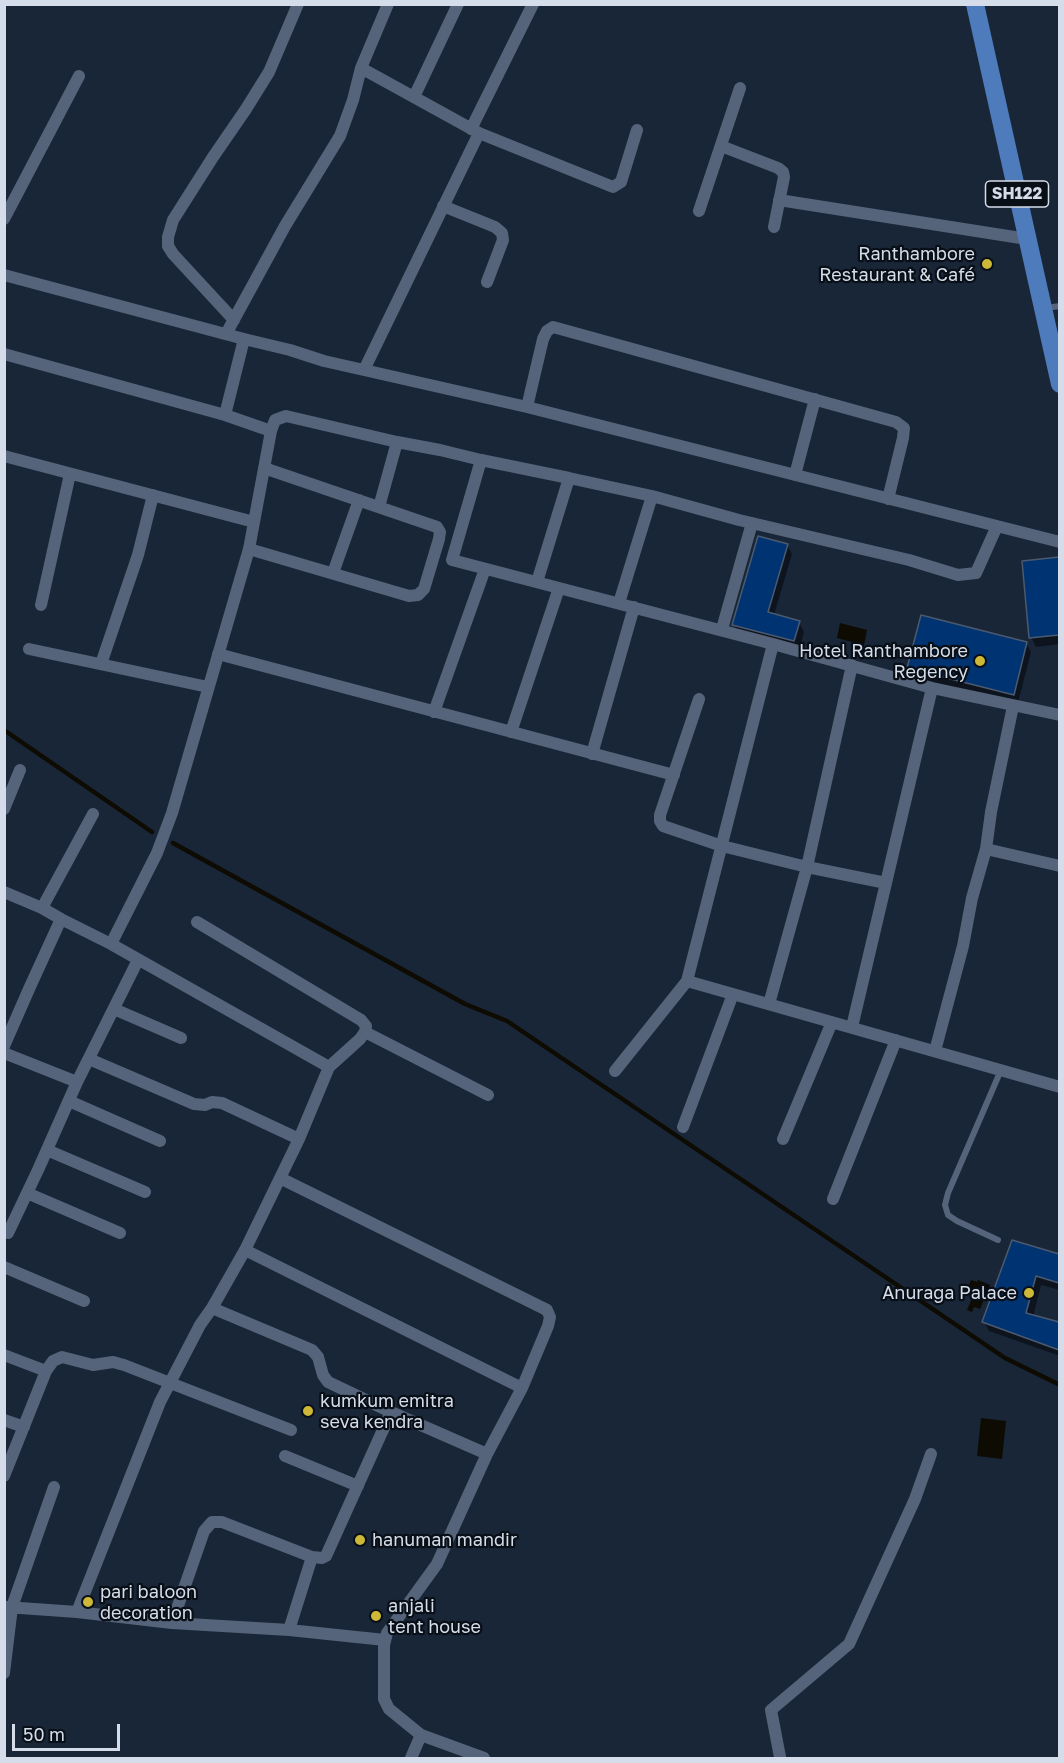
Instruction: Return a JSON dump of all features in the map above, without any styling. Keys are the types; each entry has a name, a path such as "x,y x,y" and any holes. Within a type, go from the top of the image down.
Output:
{"main road":[{"name":"SH122","path":"975,4 1027,239 1051,308 1059,384"}],"street":[{"path":"234,320 173,254 168,246 168,237 173,220 246,110 268,72 298,4"},
{"path":"226,334 285,226 340,136 361,68 388,4"},
{"path":"414,97 458,4"},
{"path":"364,370 443,206 533,4"},
{"path":"361,68 475,131 613,187 621,182 638,130"},
{"path":"4,219 79,76"},
{"path":"699,211 740,88"},
{"path":"720,146 783,172 774,227"},
{"path":"779,200 1027,239"},
{"path":"443,206 495,227 502,233 503,240 487,282"},
{"path":"4,275 324,361 527,407 1059,542"},
{"path":"527,407 543,339 547,331 553,327 896,422 904,428 903,438 888,499"},
{"path":"225,415 244,339"},
{"path":"4,354 225,415 271,430"},
{"path":"795,475 815,399"},
{"path":"111,944 157,852 172,813 249,549 271,430 275,420 286,416 652,496 752,523 909,560 958,575 976,573 997,526"},
{"path":"379,507 397,442"},
{"path":"4,456 254,522"},
{"path":"453,560 481,460"},
{"path":"249,549 410,596 418,595 424,589 440,532 437,527 264,468"},
{"path":"41,605 70,474"},
{"path":"537,582 569,478"},
{"path":"101,664 138,555 153,495"},
{"path":"619,603 652,496"},
{"path":"333,573 359,500"},
{"path":"722,629 752,523"},
{"path":"434,556 722,629 932,688 1059,715"},
{"path":"434,712 485,569"},
{"path":"511,732 559,588"},
{"path":"592,754 634,607"},
{"path":"615,1071 687,981 773,644"},
{"path":"29,649 208,687"},
{"path":"218,654 674,775"},
{"path":"769,1004 807,867 852,665"},
{"path":"852,1027 932,688"},
{"path":"699,699 660,815 660,822 663,826 722,846 886,883"},
{"path":"935,1051 986,849 991,812 1014,706"},
{"path":"4,809 20,771"},
{"path":"42,908 93,814"},
{"path":"986,849 1059,866"},
{"path":"4,892 42,908 111,944 329,1067"},
{"path":"4,1046 61,919"},
{"path":"77,1612 160,1402 200,1325 245,1250 299,1140 329,1067 365,1032 366,1026 361,1020 196,922"},
{"path":"6,1235 77,1082 138,960"},
{"path":"687,981 1059,1086"},
{"path":"683,1127 733,994"},
{"path":"114,1009 181,1038"},
{"path":"783,1139 832,1022"},
{"path":"365,1032 488,1095"},
{"path":"833,1199 896,1040"},
{"path":"4,1053 77,1082"},
{"path":"89,1059 194,1104 222,1103 299,1140"},
{"path":"69,1101 160,1141"},
{"path":"47,1150 145,1192"},
{"path":"280,1178 547,1310 550,1317 522,1388 487,1454 437,1564 387,1633 385,1640 384,1699 389,1709 421,1735 484,1758"},
{"path":"27,1193 120,1233"},
{"path":"245,1250 522,1388"},
{"path":"4,1268 84,1301"},
{"path":"212,1308 312,1350 318,1357 323,1375 328,1382 487,1454"},
{"path":"4,1354 46,1371"},
{"path":"5,1472 46,1371 53,1361 62,1357 93,1365 113,1362 291,1430"},
{"path":"172,1623 204,1531 212,1522 222,1522 312,1557 326,1556 391,1412"},
{"path":"4,1420 24,1427"},
{"path":"782,1758 771,1710 849,1644 915,1499 931,1454"},
{"path":"285,1456 358,1486"},
{"path":"4,1673 8,1607 54,1487"},
{"path":"289,1630 312,1557"},
{"path":"8,1607 385,1640"},
{"path":"411,1758 421,1735"}],"lane":[{"path":"998,1239 957,1221 948,1215 945,1205 1001,1069"}],"shaded area":[{"path":"840,623 867,630 864,645 837,638"},
{"path":"971,1280 990,1285 980,1309 974,1307 972,1312 967,1310 975,1291 968,1288"},
{"path":"981,1418 1006,1421 1002,1459 977,1456"}],"building":[{"path":"758,536 788,544 768,612 800,621 794,641 732,625"},
{"path":"1059,557 1059,635 1029,638 1022,561"},
{"path":"921,615 1027,642 1014,695 907,668"},
{"path":"1012,1240 1059,1254 1059,1283 1036,1276 1026,1313 1059,1322 1059,1350 982,1322"}],"waterway":[{"path":"4,730 152,832"},
{"path":"173,843 465,1004 507,1021 1005,1358 1060,1385"}],"place":[{"name":"Ranthambore Restaurant & Café","path":"987,264"},
{"name":"Hotel Ranthambore Regency","path":"980,661"},
{"name":"Anuraga Palace","path":"1029,1293"},
{"name":"kumkum emitra seva kendra","path":"308,1411"},
{"name":"hanuman mandir","path":"360,1540"},
{"name":"pari baloon decoration","path":"88,1602"},
{"name":"anjali tent house","path":"376,1616"}]}
